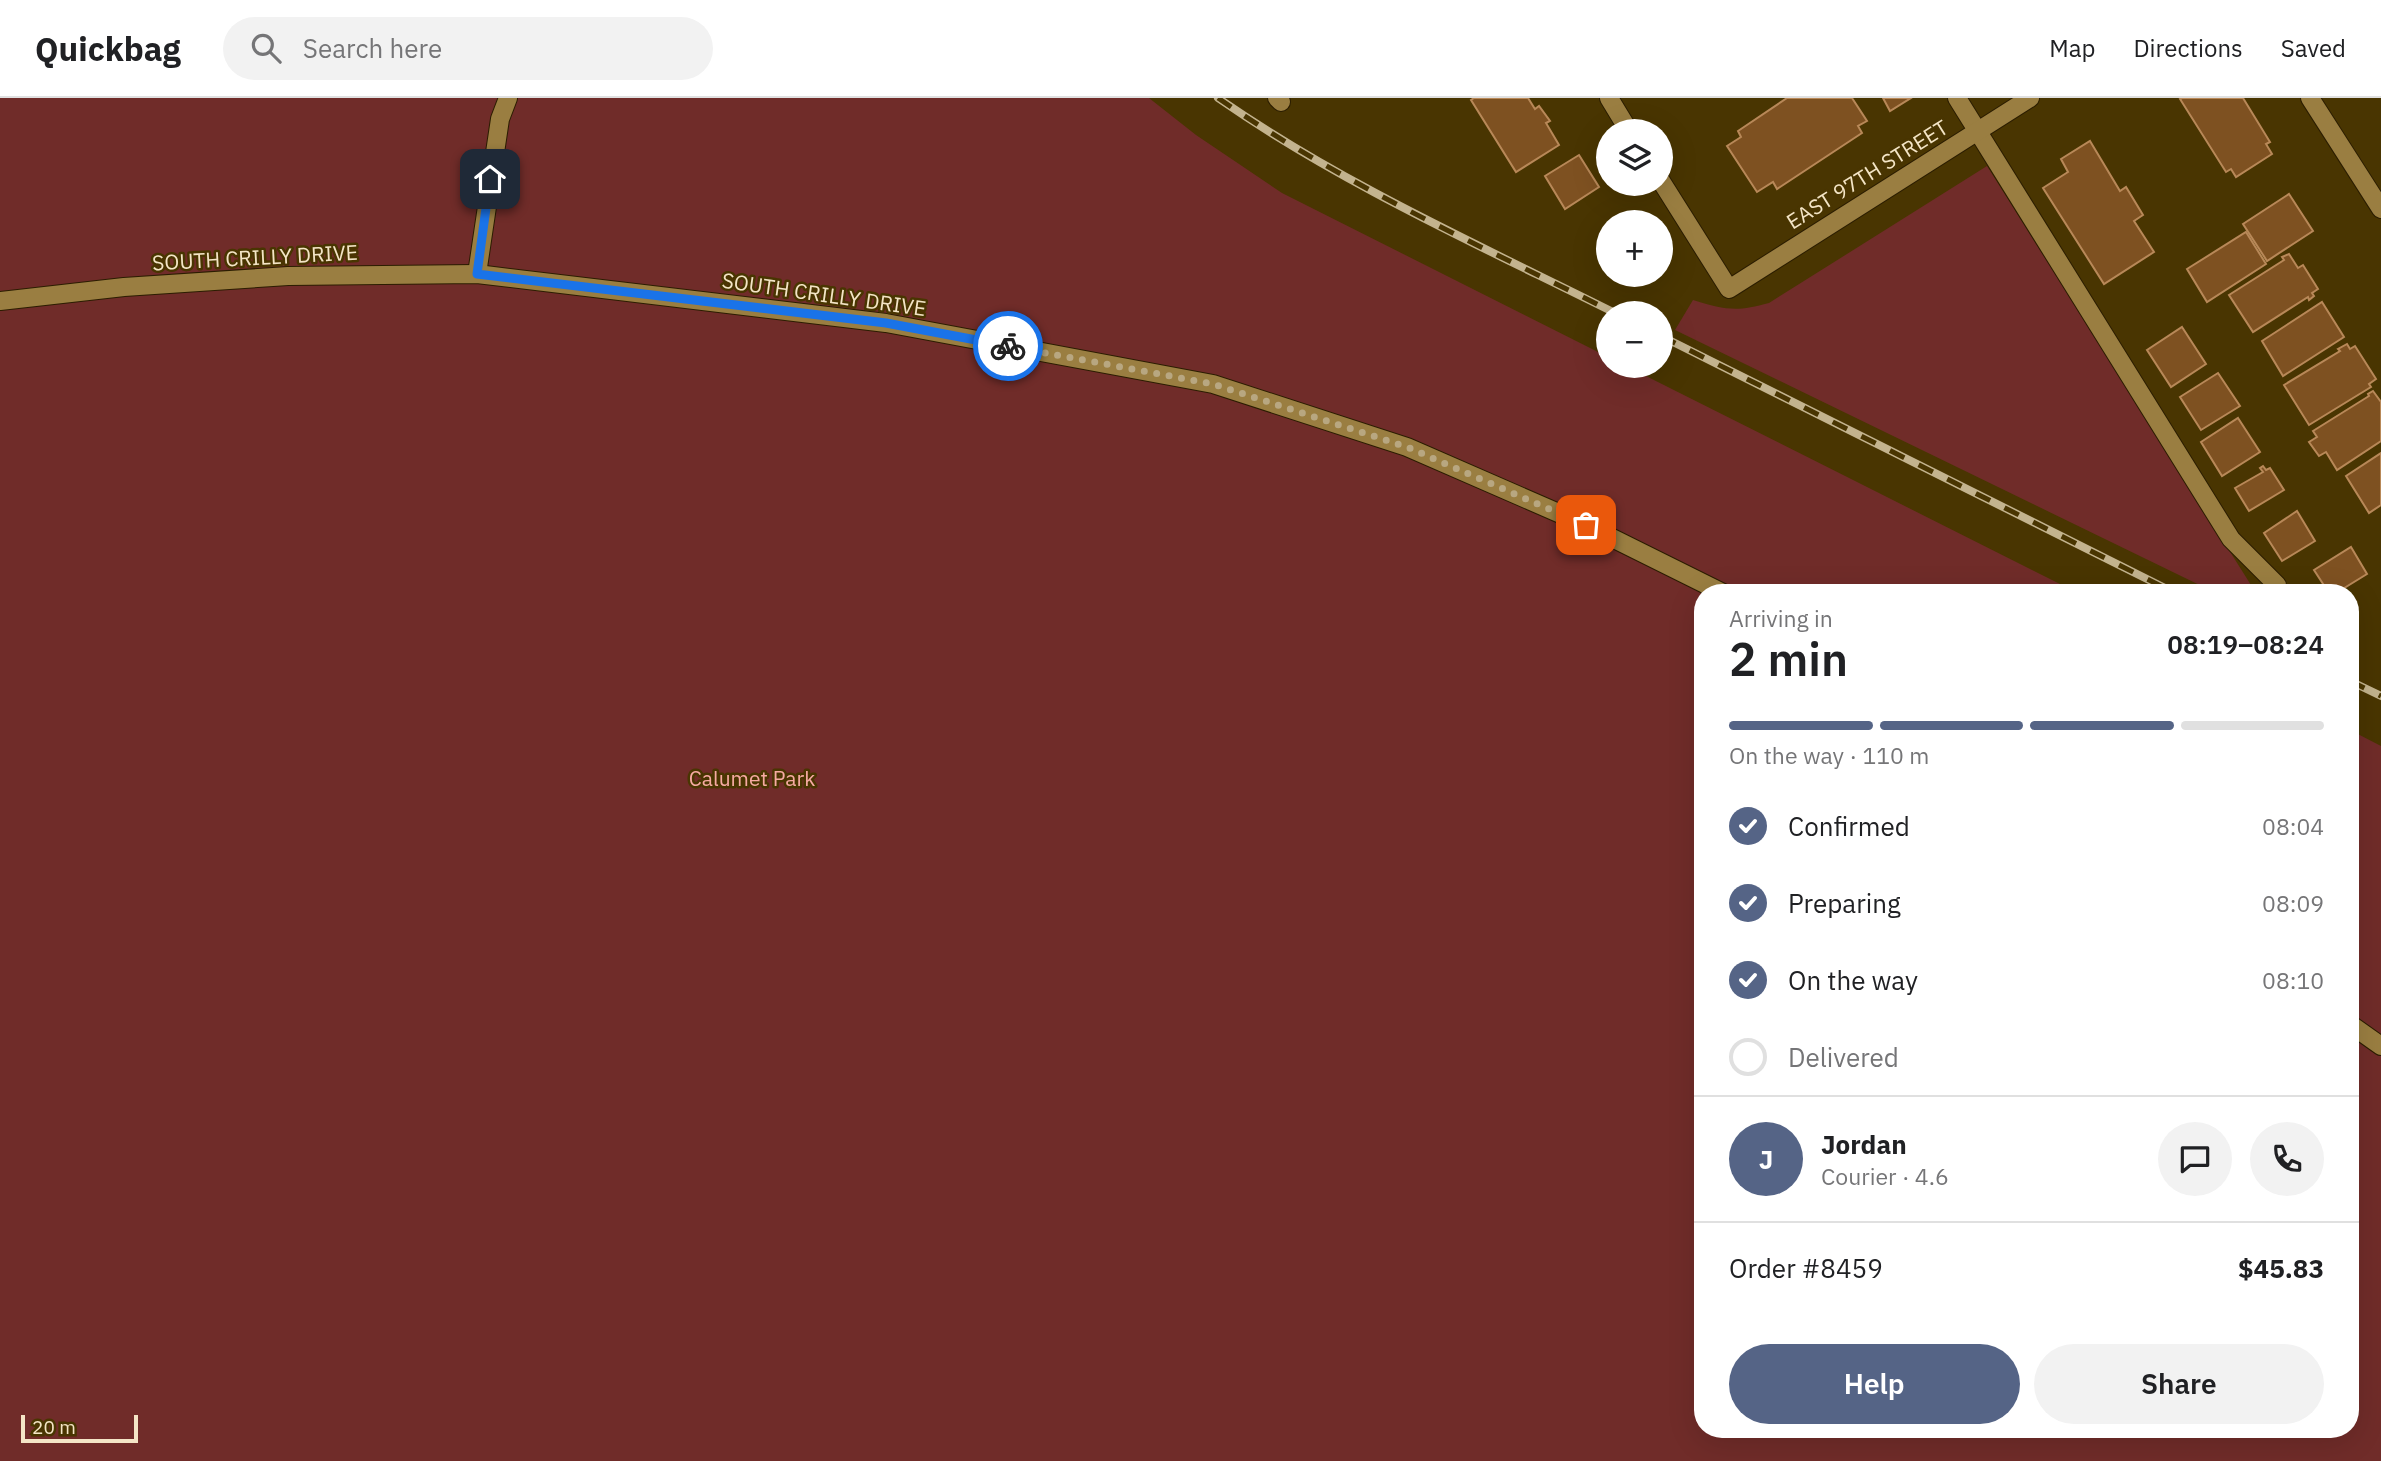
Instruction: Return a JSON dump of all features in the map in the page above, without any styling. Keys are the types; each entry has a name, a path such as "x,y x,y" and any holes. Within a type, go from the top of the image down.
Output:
{"street":[{"path":"477,274 500,119 508,98"},
{"path":"1609,98 1622,119"},
{"path":"1957,98 2231,539 2276,584"},
{"name":"EAST 97TH STREET","path":"1670,196 1729,289 2030,98"},
{"path":"2310,98 2381,209"},
{"name":"SOUTH CRILLY DRIVE","path":"0,301 124,286 288,276 477,274 886,323 1213,384 1407,447 1586,525 1705,584"},
{"path":"2359,1030 2381,1046"}],"green space":[{"name":"Calumet Park","path":"0,98 1149,98 1196,135 1282,193 1596,351 1596,378 1650,378 2060,584 1694,584 1694,1438 2359,1438 2359,735 2381,746 2381,1461 0,1461"},
{"path":"1987,166 2250,584 2197,584 1675,330 1693,300 1731,309 1769,303"}],"building":[{"path":"1528,98 1535,109 1539,106 1550,121 1546,123 1559,145 1516,172 1471,100"},
{"path":"1787,98 1852,98 1867,121 1858,126 1862,133 1777,189 1773,182 1757,192 1727,146 1741,137 1738,131"},
{"path":"1883,98 1911,98 1890,111"},
{"path":"2243,98 2270,142 2266,144 2272,154 2236,177 2231,169 2226,172 2180,99"},
{"path":"2090,141 2120,191 2126,187 2143,215 2134,221 2154,252 2104,284 2043,188 2068,172 2061,159"},
{"path":"1579,155 1596,182 1596,189 1565,209 1545,176"},
{"path":"2289,194 2313,231 2267,261 2243,224"},
{"path":"2246,232 2266,264 2207,302 2187,269"},
{"path":"2289,254 2298,268 2303,265 2318,289 2312,293 2314,296 2309,300 2308,297 2253,332 2229,295 2284,260 2282,257"},
{"path":"2322,302 2344,337 2283,376 2262,341"},
{"path":"2182,327 2206,364 2171,387 2147,350"},
{"path":"2347,344 2350,349 2355,346 2376,379 2369,384 2371,387 2309,425 2284,385"},
{"path":"2218,373 2240,406 2201,430 2180,397"},
{"path":"2373,391 2381,402 2381,441 2337,470 2326,452 2319,456 2309,442 2317,437 2313,431"},
{"path":"2238,418 2260,452 2222,476 2201,442"},
{"path":"2381,453 2381,505 2369,513 2346,476"},
{"path":"2263,466 2266,470 2270,468 2284,490 2249,511 2235,488 2263,472 2260,468"},
{"path":"2297,511 2315,541 2282,561 2264,533"},
{"path":"2351,547 2367,574 2351,584 2323,584 2314,570"}],"railway":[{"path":"1218,98 1265,129 1363,186 1596,304"},
{"path":"1673,342 2157,584"},
{"path":"2359,685 2381,696"}],"way so far":[{"path":"1008,346 1213,384 1407,447 1586,525"}],"route":[{"path":"490,179 477,274 886,323 1008,346"}]}
